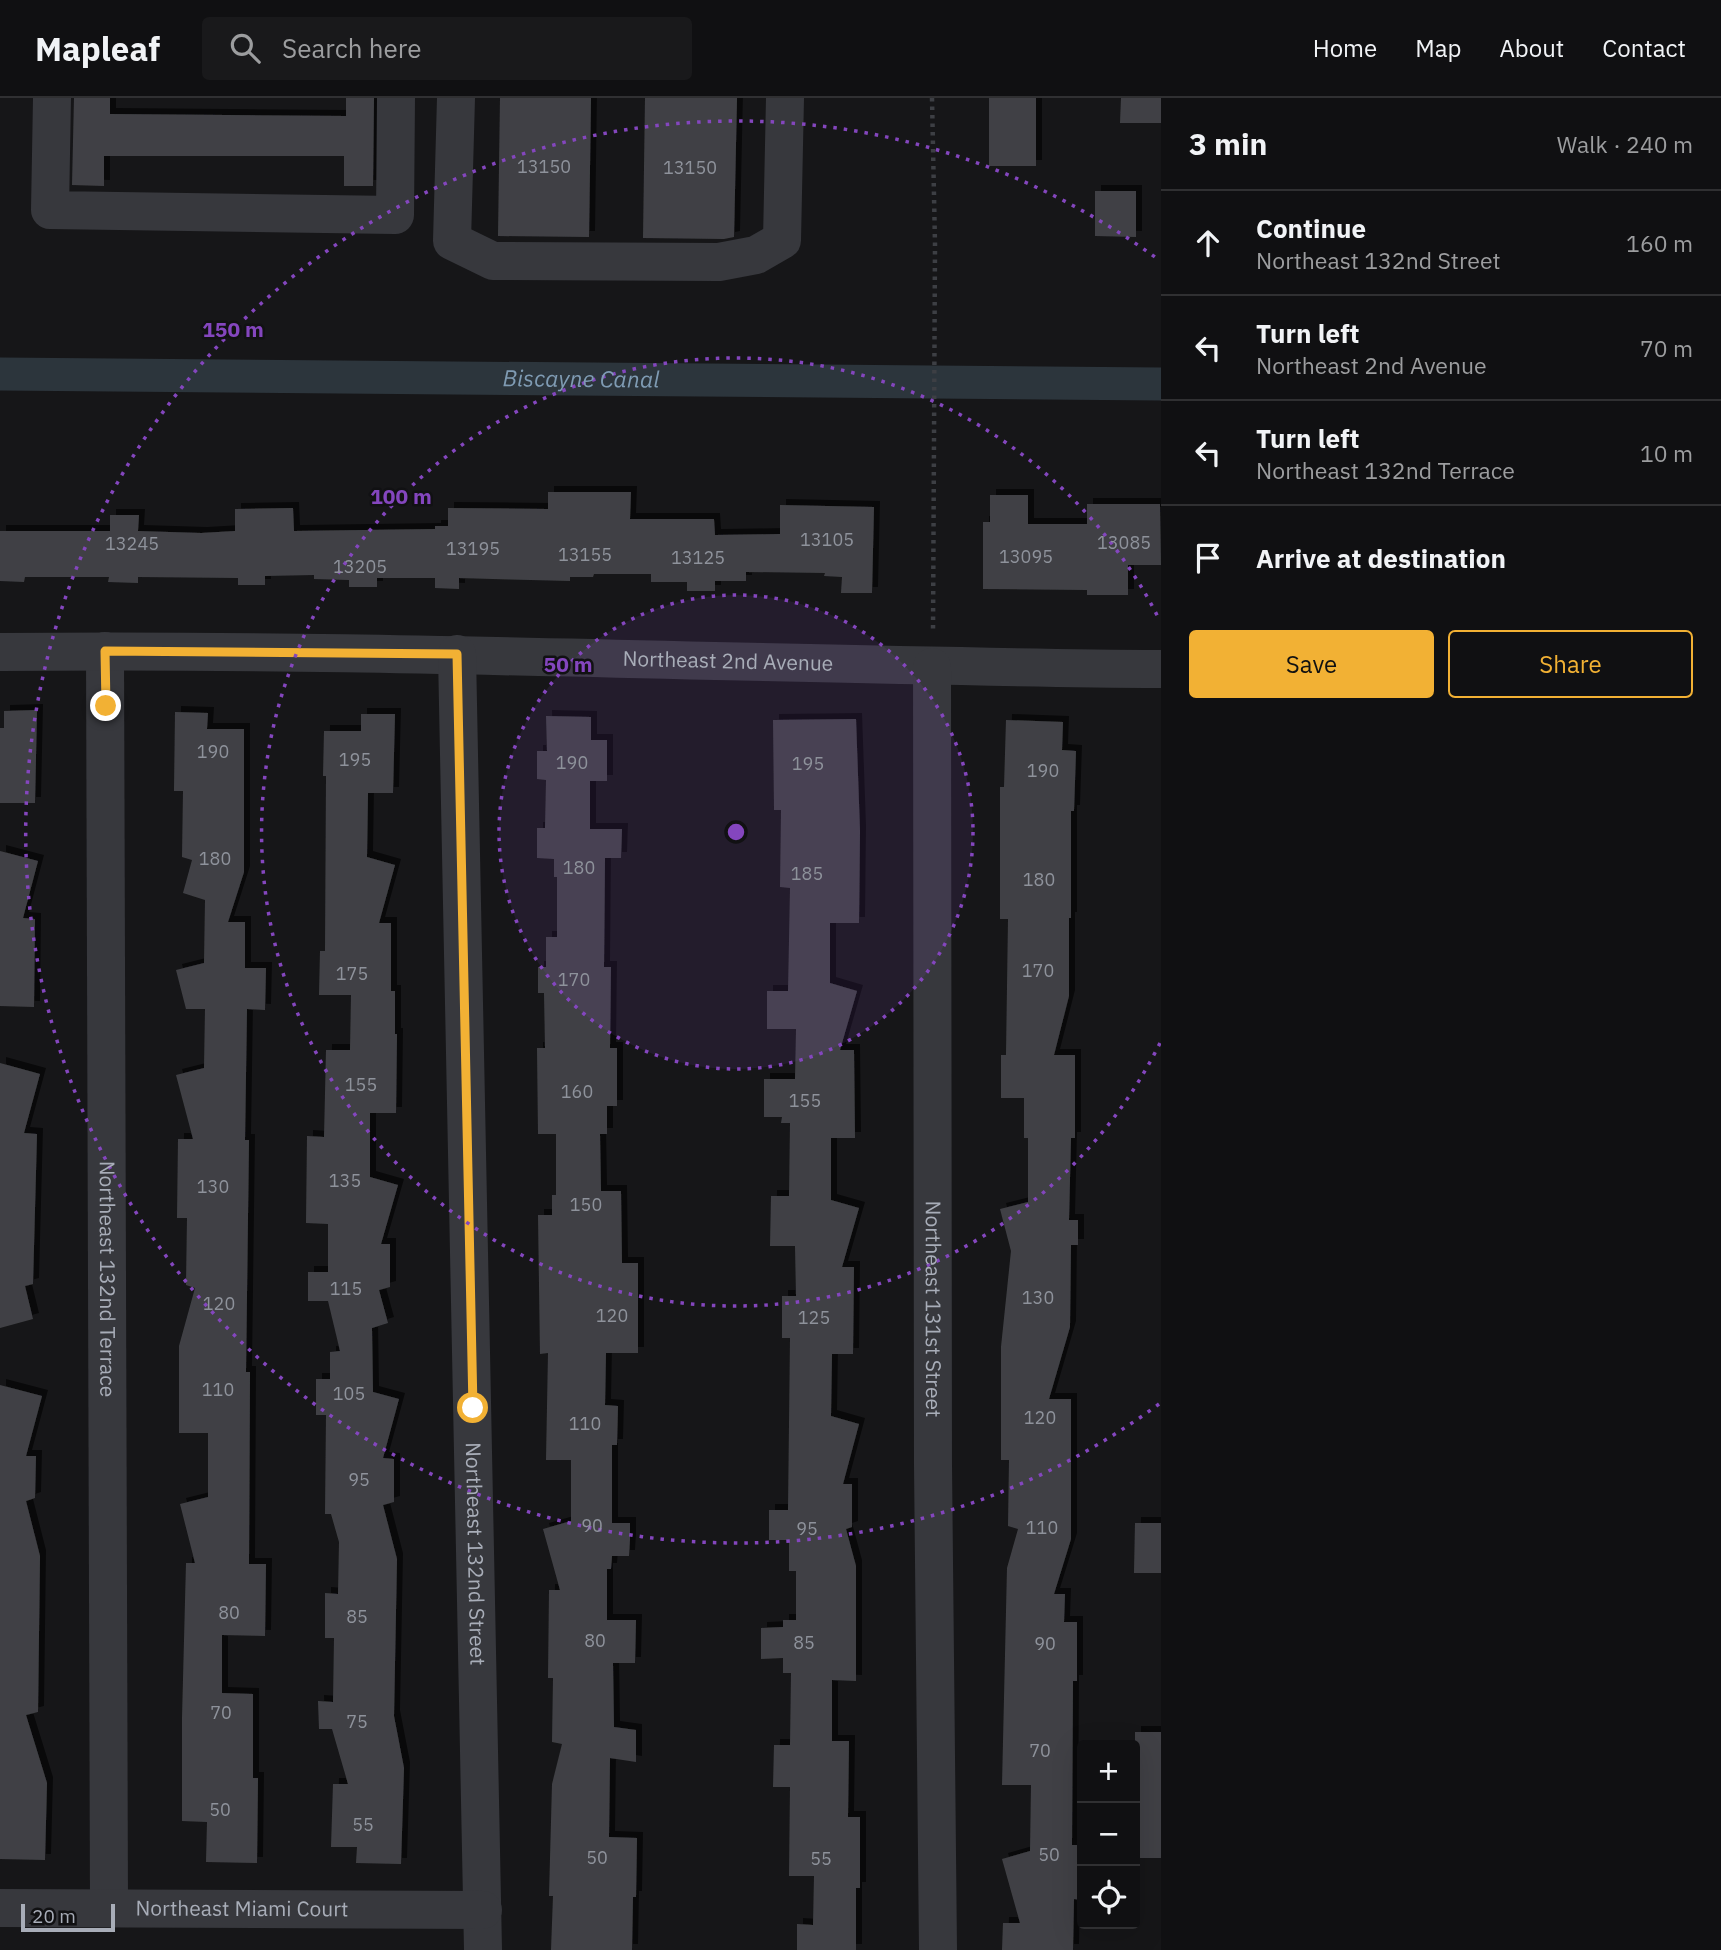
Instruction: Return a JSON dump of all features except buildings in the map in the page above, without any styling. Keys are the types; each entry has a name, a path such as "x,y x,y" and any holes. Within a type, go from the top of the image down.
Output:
{"street":[{"path":"52,98 50,210 395,215 396,98"},
{"path":"456,98 452,241 493,261 719,262 756,255 782,240 785,98"},
{"name":"Northeast 132nd Terrace","path":"105,651 109,1908"},
{"name":"Northeast 2nd Avenue","path":"0,652 932,654 1161,669"},
{"name":"Northeast 132nd Street","path":"457,654 483,1950"},
{"name":"Northeast 131st Street","path":"932,654 933,1451 939,1950"},
{"name":"Northeast Miami Court","path":"0,1908 483,1910"}],"path":[{"path":"932,98 935,244 932,654"}],"waterway":[{"name":"Biscayne Canal","path":"0,374 1161,384"}],"route":[{"path":"106,706 105,651 457,654 473,1408"}]}
